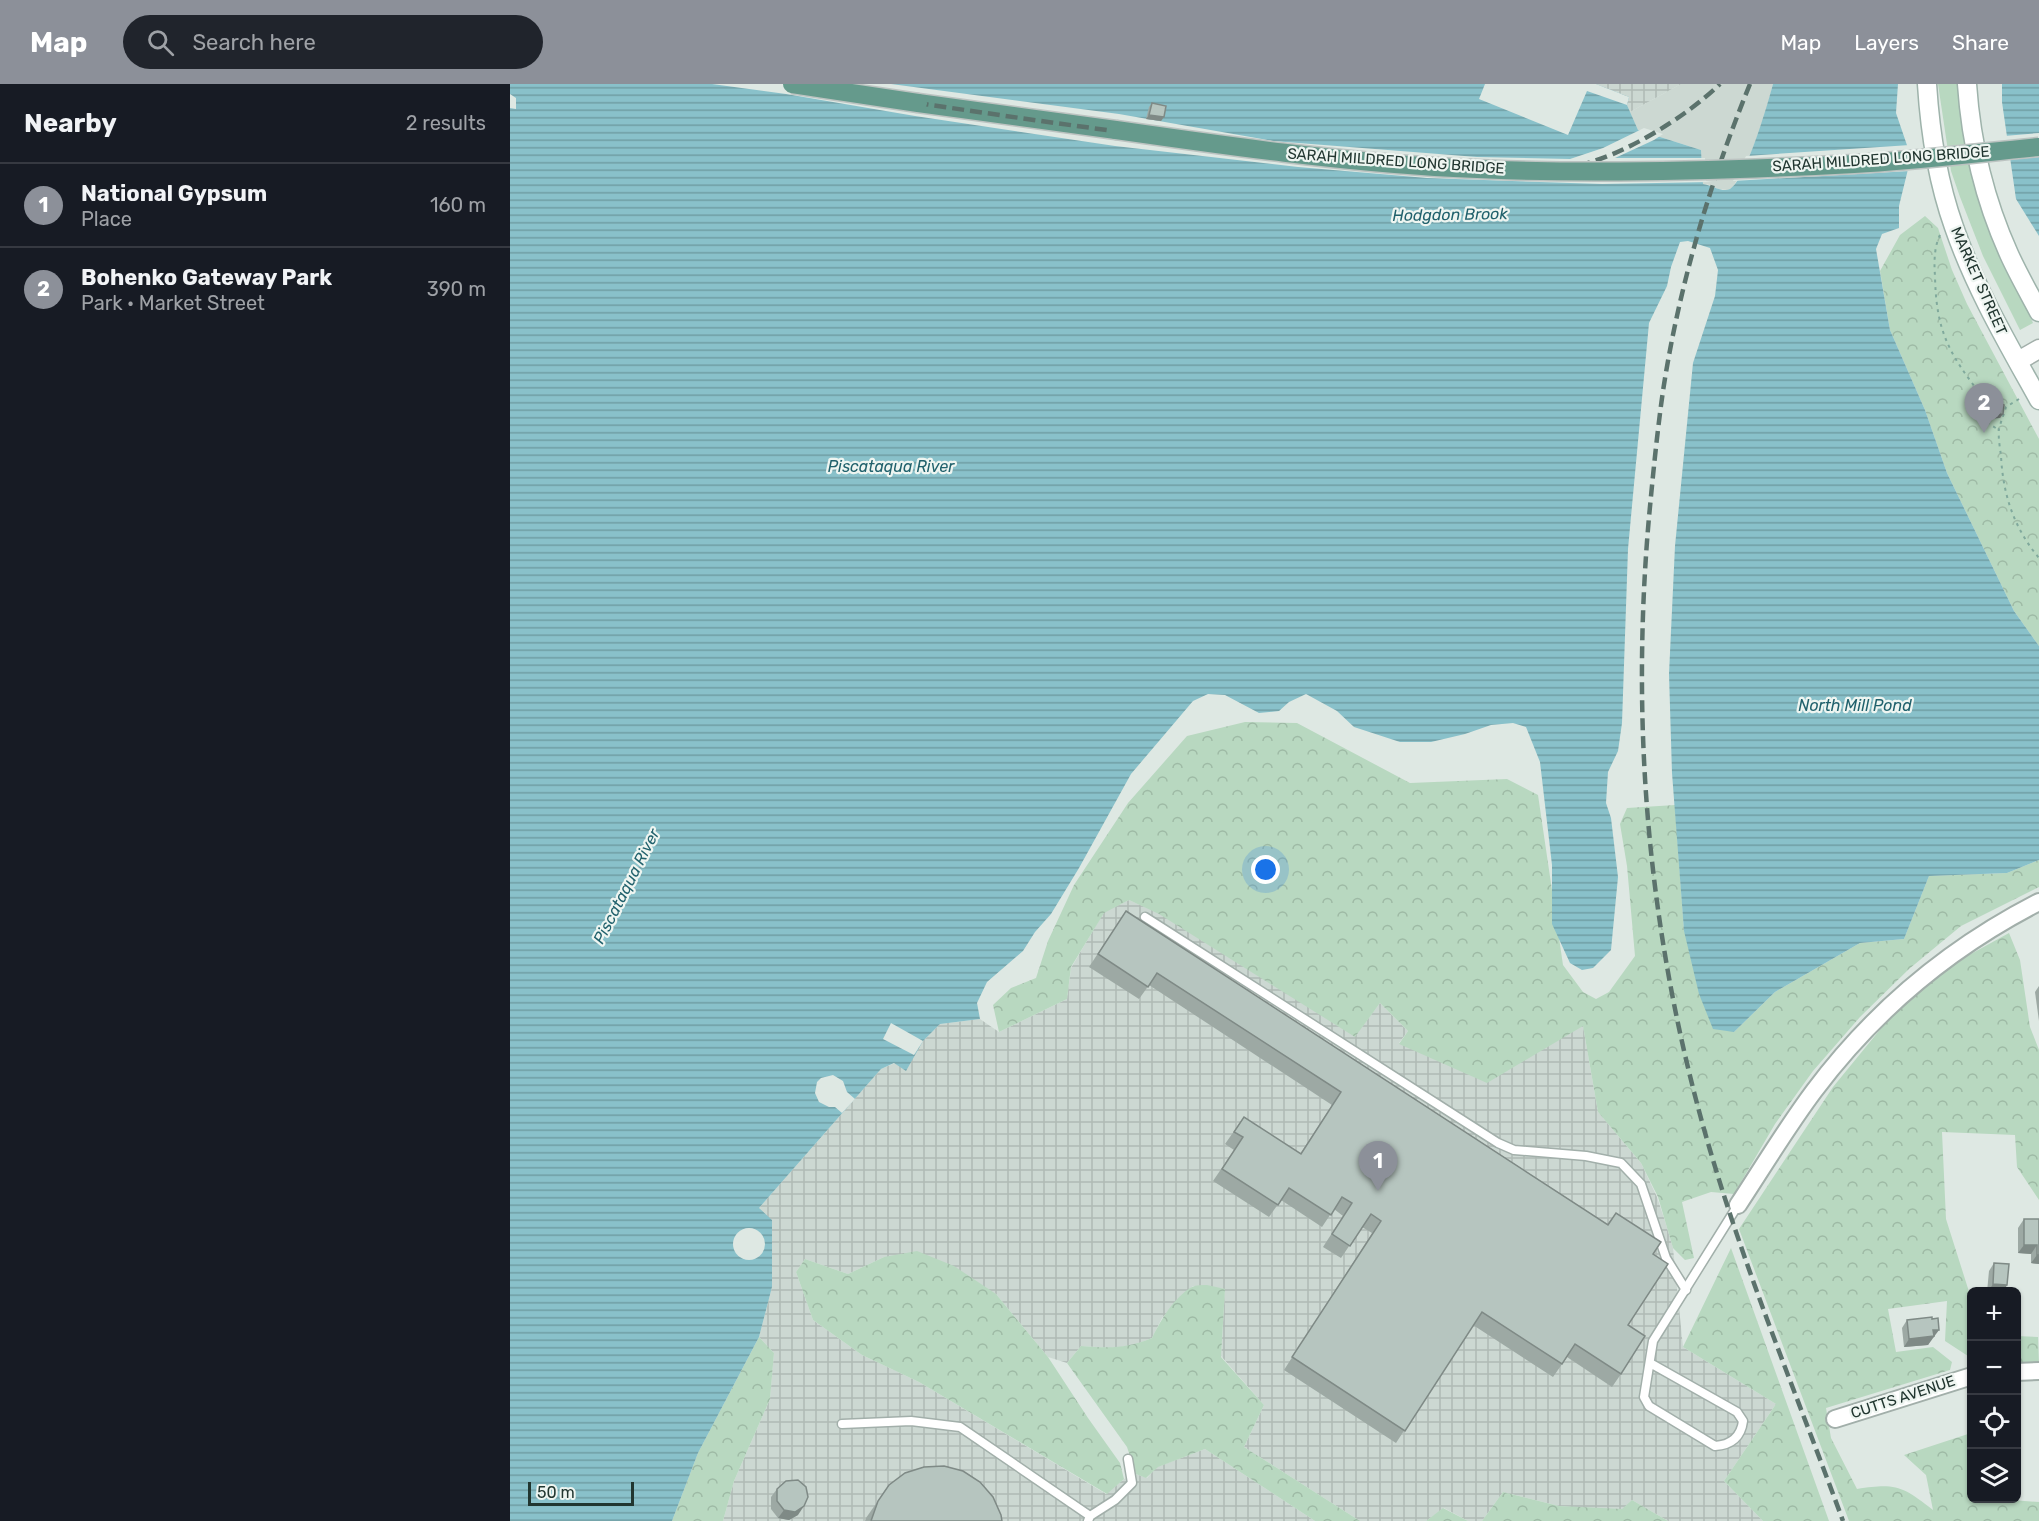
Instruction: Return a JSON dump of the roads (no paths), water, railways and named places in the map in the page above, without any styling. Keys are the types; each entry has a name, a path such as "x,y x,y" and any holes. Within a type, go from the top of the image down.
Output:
{"main road":[{"name":"SARAH MILDRED LONG BRIDGE","path":"792,84 1233,147 1454,168 1637,171 1844,164 2039,147"},
{"name":"MARKET STREET","path":"1927,84 1935,152 1954,227 1979,286 2018,361 2030,399"},
{"path":"1966,84 1976,150 1990,206 2009,255 2039,312"},
{"path":"2018,361 2039,349"}],"street":[{"path":"1738,1205 1815,1090 1869,1026 1917,981 1970,941 2039,902"},
{"path":"2021,1372 2039,1371"},
{"name":"CUTTS AVENUE","path":"1834,1419 1967,1377"}],"lane":[{"path":"1145,917 1498,1143 1514,1149 1586,1156 1621,1163 1641,1184 1666,1258 1686,1290"},
{"path":"1650,1363 1737,1412 1743,1420 1742,1430 1736,1438 1725,1445 1715,1446 1649,1406 1644,1397 1653,1341 1738,1205"},
{"path":"842,1424 911,1420 960,1427 1089,1519 1115,1500 1132,1483 1128,1459"}],"water":[{"name":"Piscataqua River","path":"510,84 1596,84 1629,97 1627,105 1638,130 1701,150 1703,184 1727,190 1736,183 1743,171 1756,140 1773,84 1898,84 1896,113 1911,157 1899,206 1899,228 1882,234 1876,249 1890,330 1925,410 1947,473 2014,611 2039,646 2039,860 2007,873 1929,876 1904,939 1860,943 1775,992 1734,1032 1713,1029 1699,994 1684,931 1672,773 1669,674 1675,546 1693,363 1715,296 1718,270 1710,248 1688,241 1680,242 1667,286 1649,323 1628,549 1622,723 1618,751 1608,772 1606,803 1611,818 1618,877 1611,950 1593,968 1582,970 1570,963 1552,924 1552,865 1540,762 1526,727 1513,723 1491,725 1431,742 1400,742 1354,727 1337,711 1306,694 1289,702 1279,711 1259,713 1225,695 1208,694 1193,701 1131,774 1051,914 1035,932 1023,951 987,982 977,1003 980,1019 940,1024 923,1041 906,1071 894,1063 881,1069 759,1208 772,1220 772,1287 759,1337 698,1453 672,1521 510,1521 510,108 516,109 516,98 510,94"},
{"path":"2002,84 2039,84 2039,236 2016,199 2002,102"}],"railway":[{"path":"792,84 1068,125 1276,151 1426,165 1542,168 1575,166 1633,145 1672,122 1720,84"},
{"path":"1750,84 1735,121 1698,235 1678,313 1663,391 1649,517 1644,597 1642,678 1644,757 1659,915 1672,994 1689,1072 1710,1150 1740,1244 1843,1521"}],"place":[{"name":"Bohenko Gateway Park","path":"1984,433"},
{"name":"National Gypsum","path":"1378,1191"}],"water label":[{"name":"Hodgdon Brook","path":"1450,214"},
{"name":"North Mill Pond","path":"1855,705"}]}
